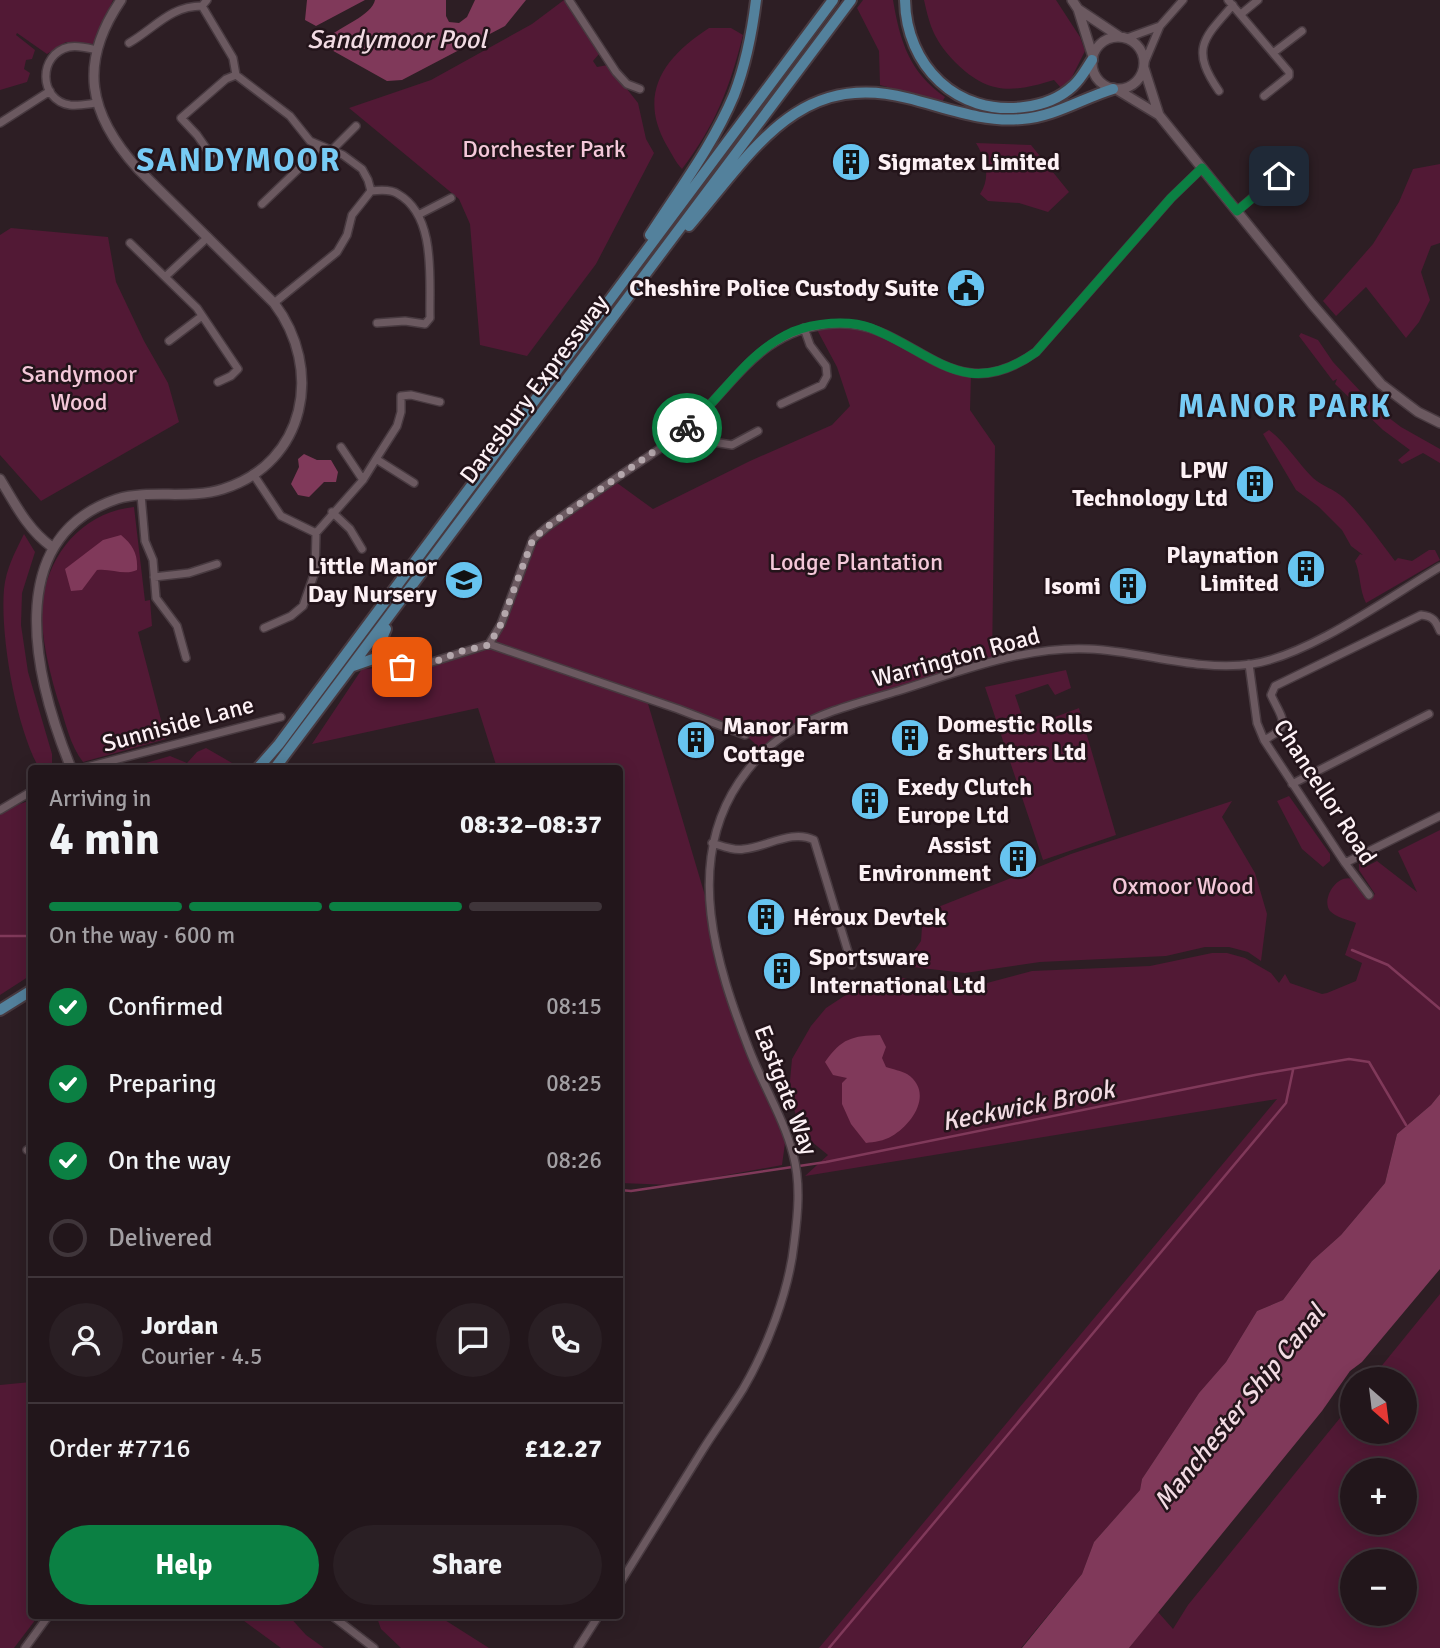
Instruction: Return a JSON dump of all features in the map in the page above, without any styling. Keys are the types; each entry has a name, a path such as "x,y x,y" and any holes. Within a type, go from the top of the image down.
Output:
{"main road":[{"path":"593,322 706,150 720,123 746,58 756,0"},
{"name":"Daresbury Expressway","path":"261,765 279,744 833,0"},
{"name":"Daresbury Expressway","path":"277,765 850,0"},
{"path":"905,0 905,20 910,40 921,61 935,78 955,93 974,102 995,108 1014,108 1051,100 1076,84 1093,59"},
{"path":"639,283 765,137 786,118 818,100 848,92 875,92 897,95 979,117 1006,120 1043,115 1115,89"},
{"path":"388,660 383,653 382,639 417,579"},
{"path":"352,667 373,659 388,660"},
{"path":"0,1010 28,992"}],"street":[{"path":"70,765 50,712 33,636 34,593 40,571 52,547 83,515 103,504 141,495 202,494 223,489 253,474 271,459 289,436 300,400 302,368 298,347 274,303 122,151 108,130 97,103 94,74 97,50 105,28 121,0"},
{"path":"569,0 616,72 627,84 640,89"},
{"path":"1072,0 1078,9 1095,75 1106,86 1159,115 1312,304 1381,384 1418,412 1440,423"},
{"path":"1115,89 1124,89 1137,82 1160,26 1182,0"},
{"path":"1241,14 1258,0"},
{"path":"129,43 177,9 205,3 233,58 236,75 298,122 310,141 318,147 343,155 362,169 369,180 371,191"},
{"path":"1219,91 1206,73 1202,59 1203,44 1231,3 1290,72 1289,76 1264,96"},
{"path":"1078,9 1140,48 1159,115"},
{"path":"1093,59 1096,50 1106,40 1124,38 1160,26"},
{"path":"1273,53 1302,31"},
{"path":"97,50 75,46 67,48 51,57 45,77 50,92 56,99 68,105 97,103"},
{"path":"211,155 181,118 226,79 236,75"},
{"path":"0,123 50,92"},
{"path":"331,150 356,126"},
{"path":"262,204 318,147"},
{"path":"1237,211 1300,157"},
{"path":"489,645 501,624 533,539 681,433 758,352 804,328 837,323 868,326 943,366 971,374 1003,370 1020,363 1036,352 1171,198 1202,168"},
{"path":"274,303 337,252 347,235 352,215 371,191 385,190 398,194 418,215 429,250 430,318 425,324 405,321 377,323"},
{"path":"418,215 451,198"},
{"path":"166,276 208,237"},
{"path":"130,243 197,308 221,340 238,369 218,382"},
{"path":"169,341 202,316"},
{"path":"781,404 822,385 827,376 826,366 810,345 804,328"},
{"path":"264,628 291,616 303,606 315,572 316,533 363,480 397,426 401,412 401,396 411,395 440,402"},
{"path":"713,442 732,445 758,431"},
{"path":"341,447 363,480"},
{"path":"376,459 414,483"},
{"path":"253,474 281,516 316,533"},
{"path":"0,479 31,528 52,547"},
{"path":"141,495 145,541 153,560 156,598 177,626 186,658"},
{"path":"332,513 350,528 362,549"},
{"path":"154,577 189,573 217,564"},
{"name":"Warrington Road","path":"764,752 788,732 825,714 992,663 1036,654 1089,649 1207,664 1249,664 1301,648 1440,567"},
{"path":"1264,740 1279,733 1283,724 1271,695 1275,686 1421,615 1435,620 1440,631"},
{"path":"388,660 402,667 413,668 489,645 678,709 745,735"},
{"name":"Chancellor Road","path":"1249,664 1257,723 1264,740 1369,895"},
{"path":"408,691 413,668"},
{"path":"1292,784 1429,714"},
{"name":"Sunniside Lane","path":"95,765 281,717"},
{"name":"Eastgate Way","path":"623,1578 745,1386 787,1285 794,1248 799,1195 793,1153 749,1050 722,968 709,909 708,878 712,843 730,796 748,769 764,752"},
{"path":"0,810 28,793"},
{"path":"1345,863 1440,816"},
{"path":"712,843 743,850 790,836 805,836 814,840 852,965"},
{"path":"25,1648 46,1619"},
{"path":"336,1619 374,1648"},
{"path":"578,1648 596,1619"}],"green space":[{"path":"0,0 113,0 93,44 66,42 47,54 17,33 16,35 35,50 32,59 26,60 24,69 30,73 27,82 0,90"},
{"name":"Dorchester Park","path":"564,0 597,49 599,54 593,61 597,67 608,65 638,103 646,139 654,153 596,264 527,356 480,345 470,224 459,199 349,108 431,80 532,24"},
{"path":"863,0 893,0 908,55 923,77 945,97 942,102 880,85 879,51 857,8"},
{"path":"924,0 1056,0 1080,37 1085,51 1072,77 1062,89 1054,80 1013,89 990,86 967,73 938,41"},
{"path":"709,28 731,28 743,35 720,105 704,137 682,169 658,127 655,93 668,64 679,51"},
{"path":"976,143 1031,145 1069,192 1048,212 1019,203 988,201 980,194 986,168"},
{"path":"1440,164 1440,243 1431,246 1421,272 1430,300 1419,322 1406,338 1366,287 1336,316 1323,301 1373,244 1399,202 1413,169"},
{"name":"Sandymoor Wood","path":"11,228 108,237 116,282 144,341 168,383 179,422 41,501 0,455 0,235"},
{"name":"Lodge Plantation","path":"815,326 868,326 971,374 970,410 995,446 992,662 825,714 764,752 750,739 646,697 737,1014 786,1136 782,1165 672,1185 623,1183 623,765 496,765 478,708 312,744 362,669 402,667 489,644 521,570 547,527 613,480 653,509 750,461 832,425 850,406 837,367"},
{"path":"1301,333 1318,340 1333,362 1376,408 1401,427 1440,449 1440,463 1423,453 1402,464 1398,460 1410,450 1383,430 1335,384 1337,379 1333,381 1299,336"},
{"path":"1269,430 1313,478 1344,498 1395,561 1398,558 1412,561 1429,550 1435,550 1440,560 1366,603 1355,561 1360,554 1363,555 1351,546 1342,530 1319,507 1296,490 1263,434"},
{"path":"134,507 145,601 150,600 152,626 138,632 166,739 83,762 69,734 52,679 43,637 43,598 54,564 73,536 100,517 116,510"},
{"path":"24,534 35,552 22,593 21,625 28,672 52,754 52,765 38,765 23,729 11,681 3,609 5,582"},
{"path":"1066,670 1071,688 1055,695 1048,684 1015,695 1026,728 1079,708 1116,835 1043,860 985,687"},
{"path":"206,748 236,765 139,765 170,756 187,763 197,752"},
{"path":"1289,796 1330,854 1330,861 1323,867 1302,849 1277,801"},
{"path":"28,801 28,977 0,995 0,811"},
{"name":"Oxmoor Wood","path":"1232,801 1222,817 1255,873 1267,914 1261,961 1248,952 1229,947 1205,947 1166,956 1040,962 965,973 904,966 921,941 923,913 1071,854"},
{"path":"1440,830 1440,1094 1397,1134 1385,1183 1341,1235 1312,1261 1283,1300 1257,1311 1226,1362 1199,1393 1142,1479 1140,1490 1094,1542 1082,1574 1021,1648 819,1648 1277,1099 805,1176 828,1155 812,1142 799,1126 789,1092 792,1059 811,1026 826,1008 864,983 898,977 922,982 941,980 987,983 1032,971 1150,966 1212,953 1227,953 1245,958 1271,973 1279,983 1285,974 1290,983 1322,994 1327,993 1356,981 1362,963 1345,955 1356,923 1330,911 1327,901 1332,889 1341,880 1353,879 1368,899 1375,894 1359,870 1359,863 1360,861 1365,867 1377,861 1417,892 1398,851"},
{"path":"1440,1294 1440,1648 1129,1648 1158,1612 1173,1629 1188,1605 1340,1418 1340,1444 1418,1444 1418,1367 1381,1367"},
{"path":"28,1382 28,1619 36,1619 14,1648 0,1648 0,1385"},
{"path":"241,1619 292,1619 306,1635 324,1648 281,1648"},
{"path":"377,1619 443,1619 489,1648 401,1648 381,1629"}],"water":[{"name":"Sandymoor Pool","path":"307,0 365,0 316,26 305,20"},
{"name":"Sandymoor Pool","path":"375,0 446,0 446,16 449,22 459,23 467,17 475,0 526,0 505,26 402,80 387,81 328,48 327,38 362,16"},
{"path":"304,454 317,460 331,460 338,472 336,482 324,482 309,497 298,495 291,484 299,467 298,459"},
{"path":"121,535 134,550 137,570 97,570 82,590 71,591 65,569 103,540"},
{"path":"880,1035 886,1047 882,1058 886,1067 905,1073 915,1081 920,1098 913,1116 900,1131 886,1139 866,1143 851,1124 842,1104 842,1083 847,1078 833,1075 825,1062 848,1040"},
{"name":"Manchester Ship Canal","path":"1440,1094 1440,1269 1362,1362 1355,1367 1340,1367 1340,1385 1322,1411 1129,1648 1022,1648 1082,1574 1094,1542 1140,1490 1142,1479 1199,1393 1226,1362 1257,1311 1283,1300 1312,1261 1341,1235 1385,1183 1397,1134"}],"waterway":[{"name":"Keckwick Brook","path":"0,936 28,936"},
{"path":"1352,950 1388,965 1440,1009"},
{"name":"Keckwick Brook","path":"623,1190 826,1162 1255,1075 1349,1059 1369,1062 1406,1125"},
{"path":"829,1648 1286,1103 1293,1070"}],"way so far":[{"path":"402,667 424,666 462,651 489,645 501,624 533,539 687,428"}],"place":[{"name":"Sigmatex Limited","path":"851,162"},
{"name":"Cheshire Police Custody Suite","path":"966,288"},
{"name":"LPW Technology Ltd","path":"1255,484"},
{"name":"Playnation Limited","path":"1306,569"},
{"name":"Little Manor Day Nursery","path":"464,580"},
{"name":"Isomi","path":"1128,586"},
{"name":"Domestic Rolls & Shutters Ltd","path":"910,738"},
{"name":"Manor Farm Cottage","path":"696,740"},
{"name":"Exedy Clutch Europe Ltd","path":"870,801"},
{"name":"Assist Environment","path":"1018,859"},
{"name":"Héroux Devtek","path":"766,917"},
{"name":"Sportsware International Ltd","path":"782,971"}],"district":[{"name":"SANDYMOOR","path":"239,160"},
{"name":"MANOR PARK","path":"1285,406"}],"route":[{"path":"687,428 758,352 791,333 815,326 837,323 868,326 943,366 971,374 1003,370 1020,363 1036,352 1171,198 1202,168 1237,211 1279,176"}]}
